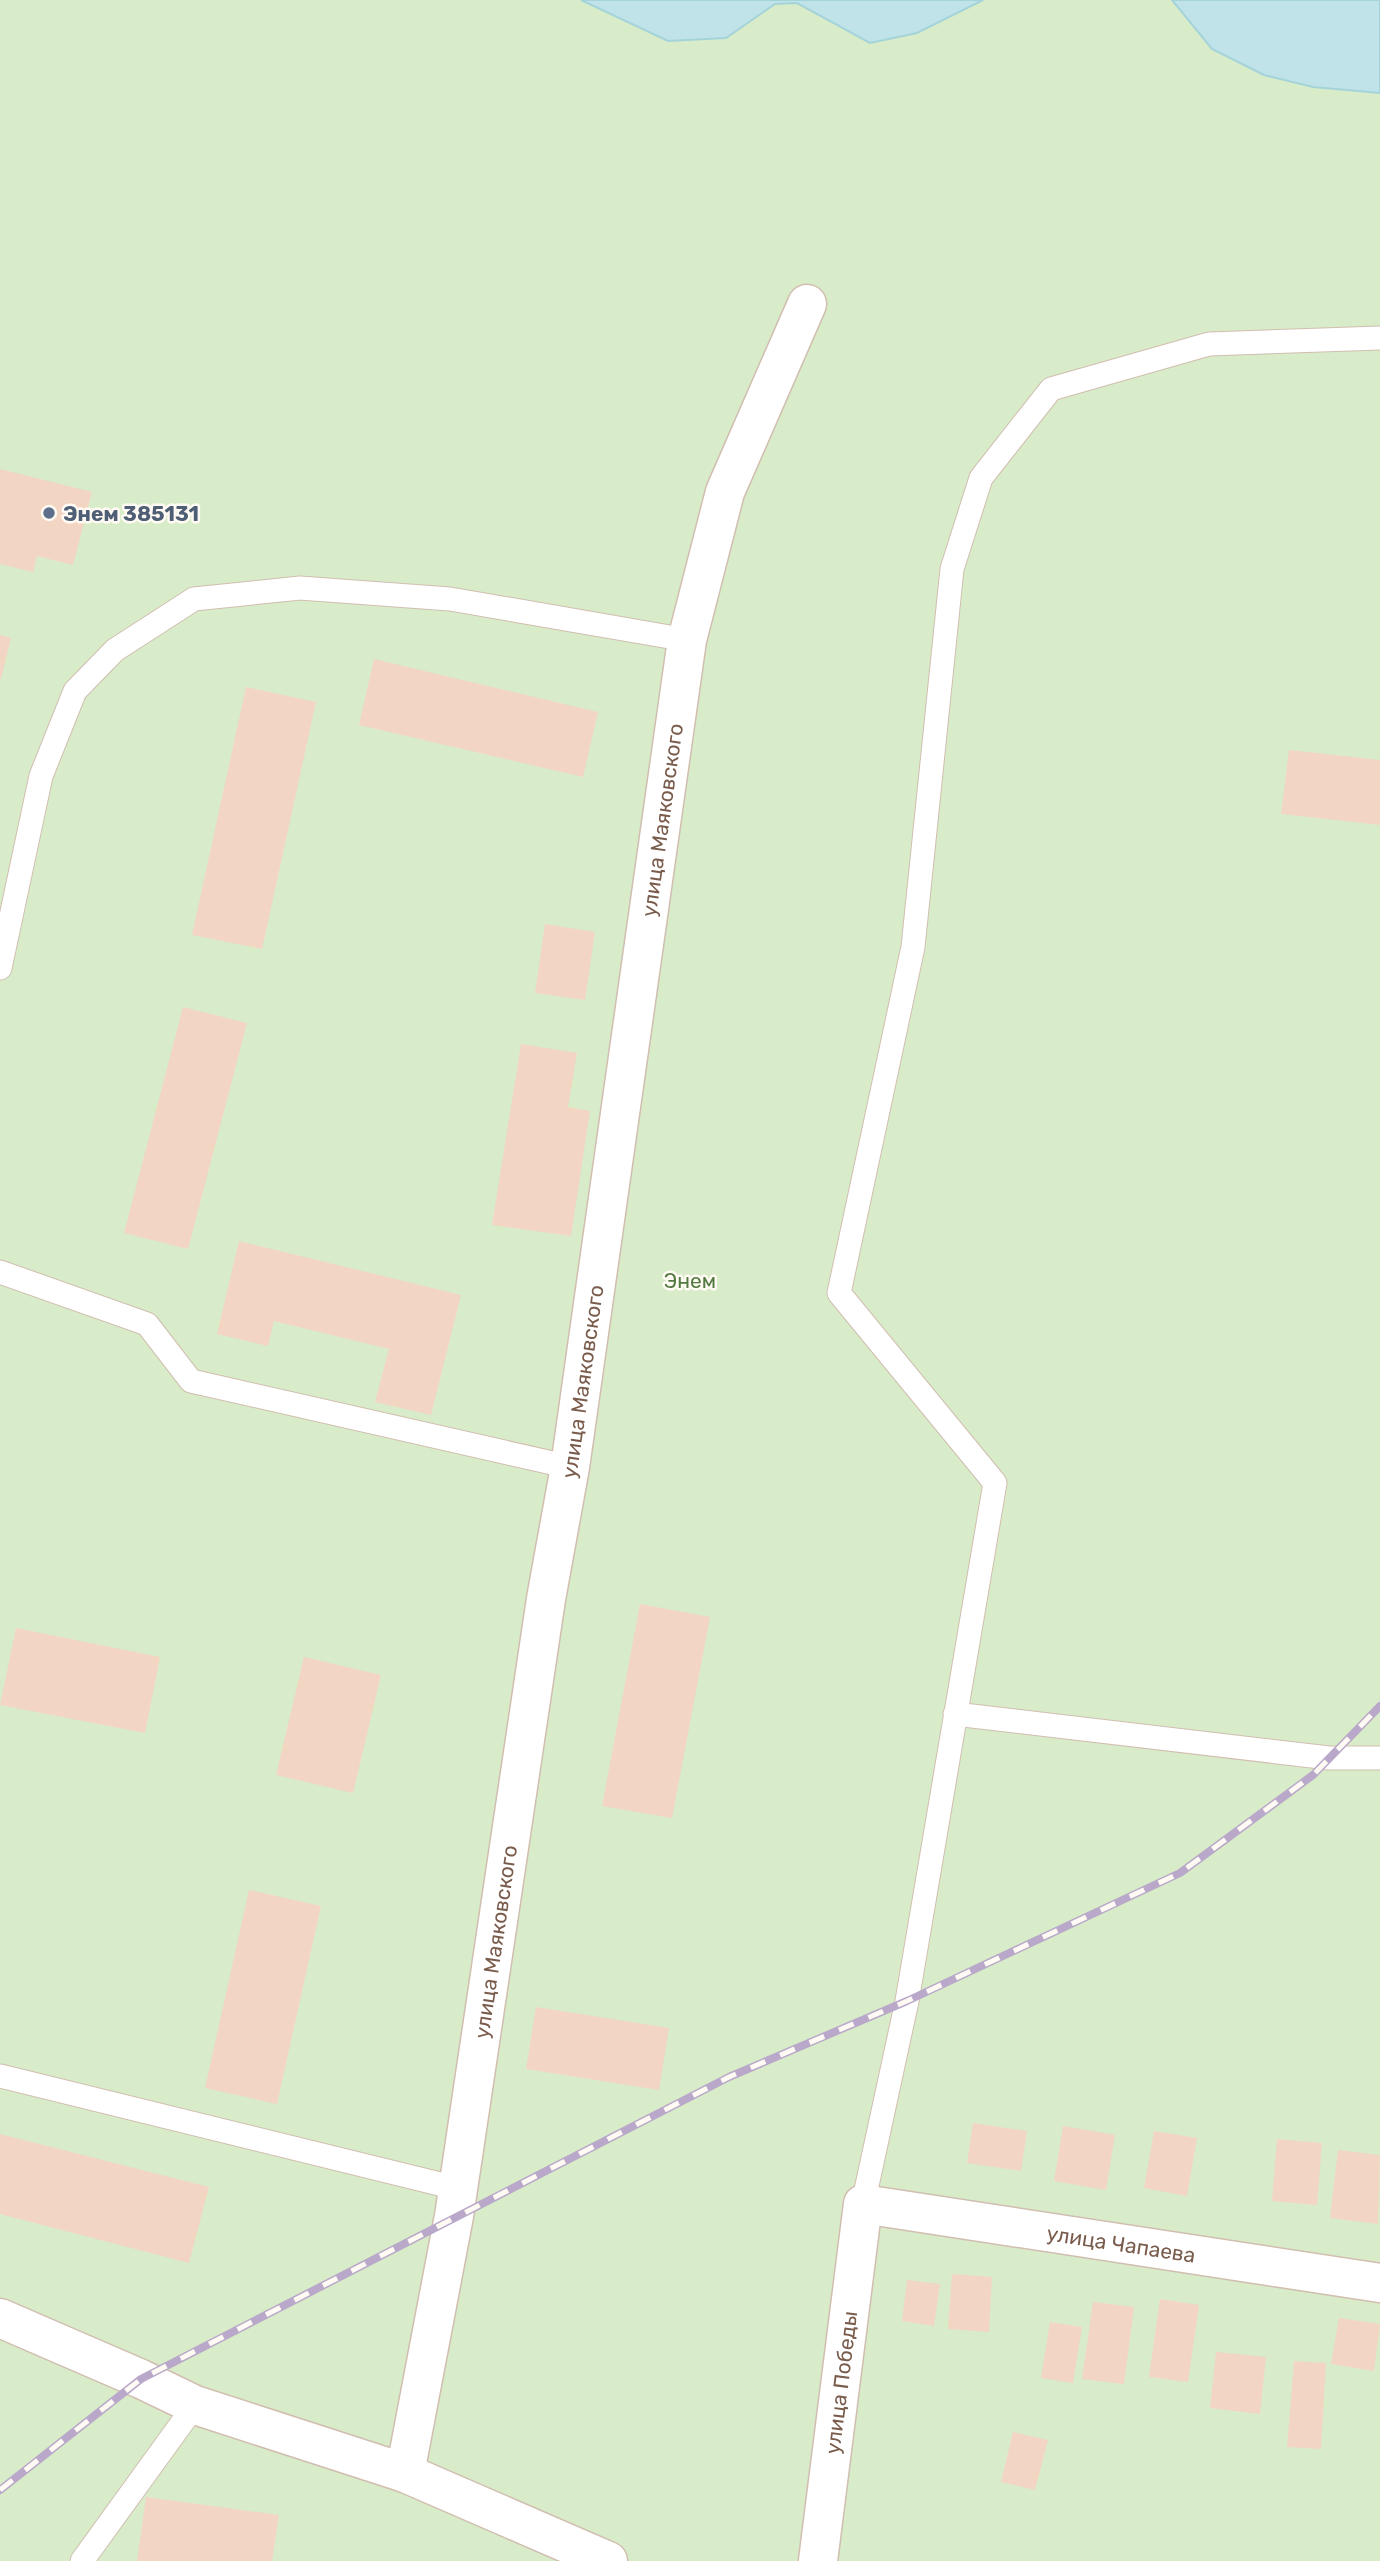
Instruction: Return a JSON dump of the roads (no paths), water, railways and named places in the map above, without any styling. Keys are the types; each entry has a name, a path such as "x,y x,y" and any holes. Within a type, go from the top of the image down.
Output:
{"street":[{"name":"улица Маяковского","path":"405,2473 454,2216 456,2188 546,1599 570,1467 687,640 725,492 807,303"},
{"name":"улица Чапаева","path":"863,2204 1380,2283"},
{"name":"улица Победы","path":"818,2561 863,2204"},
{"path":"0,2318 195,2405 405,2473 608,2561"}],"lane":[{"path":"863,2204 907,2001 995,1483 839,1293 913,947 952,569 981,478 1051,388 1209,344 1380,338"},
{"path":"0,968 41,776 75,691 115,650 194,599 300,588 450,599 687,640"},
{"path":"0,1272 147,1324 191,1381 570,1467"},
{"path":"955,1714 1329,1758 1380,1758"},
{"path":"0,2076 456,2188"},
{"path":"82,2561 195,2405"}],"water":[{"path":"581,0 983,0 917,33 870,43 797,3 775,4 726,38 668,41"},
{"path":"1172,0 1380,0 1380,93 1313,87 1264,75 1212,49"}],"railway":[{"path":"0,2490 141,2379 729,2077 907,2001 1180,1873 1313,1775 1380,1706"}],"place":[{"name":"Энем 385131","path":"49,513"}],"park label":[{"name":"Энем","path":"690,1280"}]}
